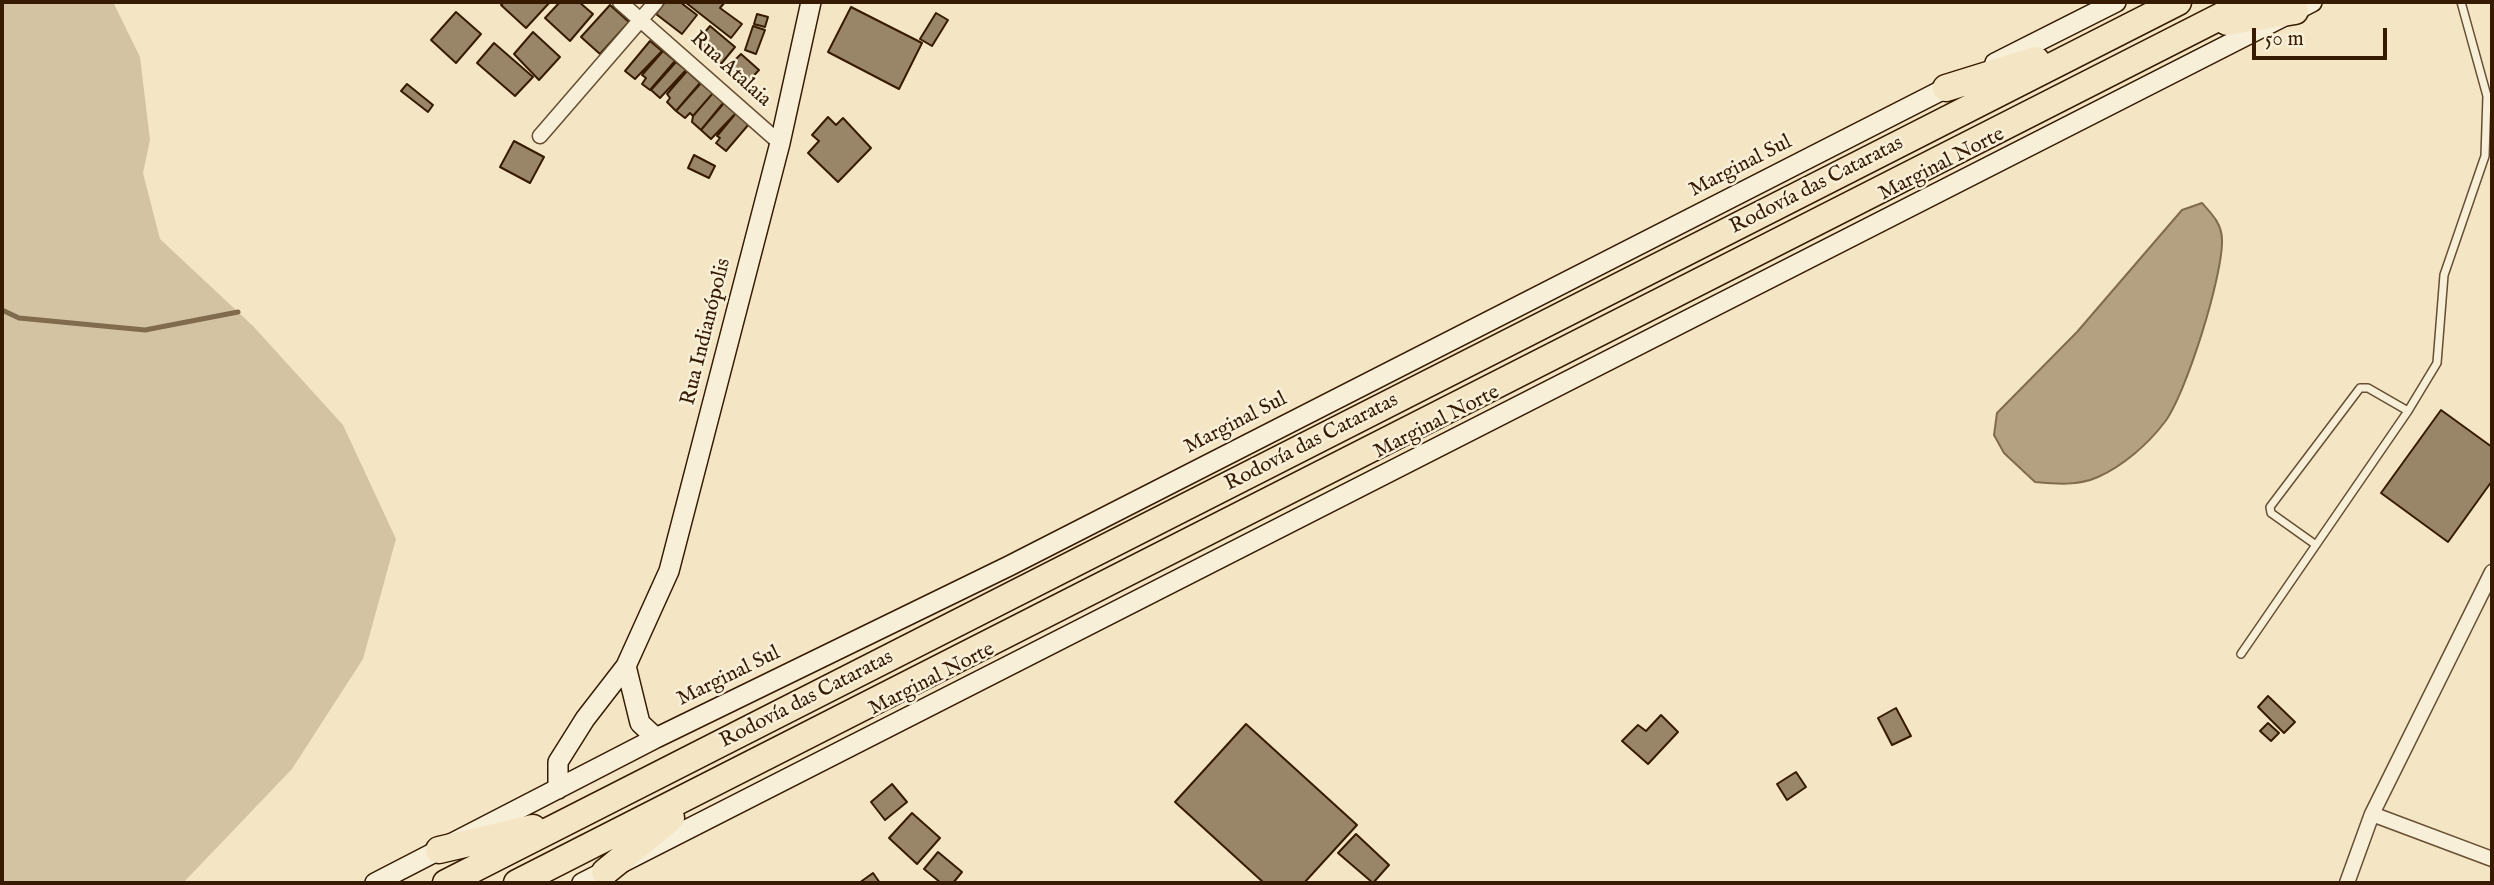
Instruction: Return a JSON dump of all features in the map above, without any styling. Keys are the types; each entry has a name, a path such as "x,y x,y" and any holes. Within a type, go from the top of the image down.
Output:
{"highway":[{"name":"Rodovía das Cataratas","path":"446,883 2178,2"},
{"name":"Rodovía das Cataratas","path":"517,883 2249,2"},
{"path":"2201,26 2304,6"},
{"path":"1946,88 2111,36"},
{"path":"593,878 709,786"},
{"path":"439,850 572,819"}],"street":[{"name":"Rua Atalaia","path":"620,2 780,142"},
{"path":"540,136 656,2"},
{"name":"Rua Indianópolis","path":"558,789 558,762 585,719 626,666 669,571 780,142 811,2"},
{"name":"Marginal Sul","path":"375,883 656,738 1009,566 2116,2"},
{"name":"Marginal Norte","path":"593,878 2304,6"},
{"path":"2347,883 2372,814 2492,572"},
{"path":"626,666 640,723 656,738"},
{"path":"2372,814 2492,859"}],"lane":[{"path":"2241,654 2408,411 2437,363 2444,275 2485,156 2487,96 2461,2"},
{"path":"2316,545 2271,513 2270,507 2360,388 2368,388 2408,411"}],"shaded area":[{"path":"2,2 113,2 140,57 150,140 143,173 160,239 253,326 343,425 396,539 363,659 292,769 183,883 2,883"},
{"path":"2202,203 2220,229 2221,257 2202,334 2173,409 2143,446 2126,461 2107,472 2075,483 2035,482 2004,453 1994,435 1997,413 2077,332 2182,210"}],"building":[{"path":"504,2 550,2 526,28 501,5"},
{"path":"560,2 579,2 593,14 570,41 545,18"},
{"path":"665,2 680,2 697,15 682,34 656,14"},
{"path":"685,2 725,2 720,8 742,24 731,38"},
{"path":"610,5 629,22 600,54 581,37"},
{"path":"851,7 922,43 899,89 828,52"},
{"path":"456,12 481,34 456,63 431,40"},
{"path":"936,13 948,20 932,46 920,39"},
{"path":"757,14 768,17 765,27 754,24"},
{"path":"710,26 735,47 721,64 696,43"},
{"path":"753,26 765,30 756,54 745,50"},
{"path":"533,32 560,57 539,80 514,54"},
{"path":"650,41 662,51 635,79 625,71"},
{"path":"494,43 533,77 515,96 477,63"},
{"path":"663,51 675,61 650,90 642,84 646,78 642,75"},
{"path":"741,54 759,70 746,84 728,67"},
{"path":"676,62 686,70 660,98 651,90"},
{"path":"687,71 700,83 676,111 667,102 670,98 667,94"},
{"path":"701,83 713,93 693,116 690,113 685,118 676,111"},
{"path":"407,84 433,105 428,112 401,91"},
{"path":"713,93 724,102 701,130 692,122 693,116"},
{"path":"724,103 736,113 711,139 701,130"},
{"path":"736,113 749,124 726,151 716,143 720,138 717,136"},
{"path":"828,117 836,125 843,118 871,148 838,182 808,153 819,141 812,135"},
{"path":"514,141 544,157 530,183 500,167"},
{"path":"694,155 715,166 709,178 688,168"},
{"path":"2441,410 2492,447 2492,481 2448,542 2381,493"},
{"path":"2268,696 2295,722 2284,733 2258,707"},
{"path":"1896,708 1911,736 1892,745 1878,718"},
{"path":"1661,715 1678,732 1648,764 1622,741 1638,725 1646,731"},
{"path":"2268,723 2279,733 2271,741 2260,731"},
{"path":"1246,724 1357,825 1304,883 1264,883 1175,802"},
{"path":"1796,772 1806,787 1787,800 1777,784"},
{"path":"892,784 907,802 885,820 871,802"},
{"path":"912,813 940,838 917,864 889,838"},
{"path":"1356,834 1389,865 1373,883 1338,853"},
{"path":"938,852 962,872 953,883 941,883 924,869"},
{"path":"873,873 880,883 859,883"}],"waterway":[{"path":"2,310 19,318 145,330 238,312"}]}
